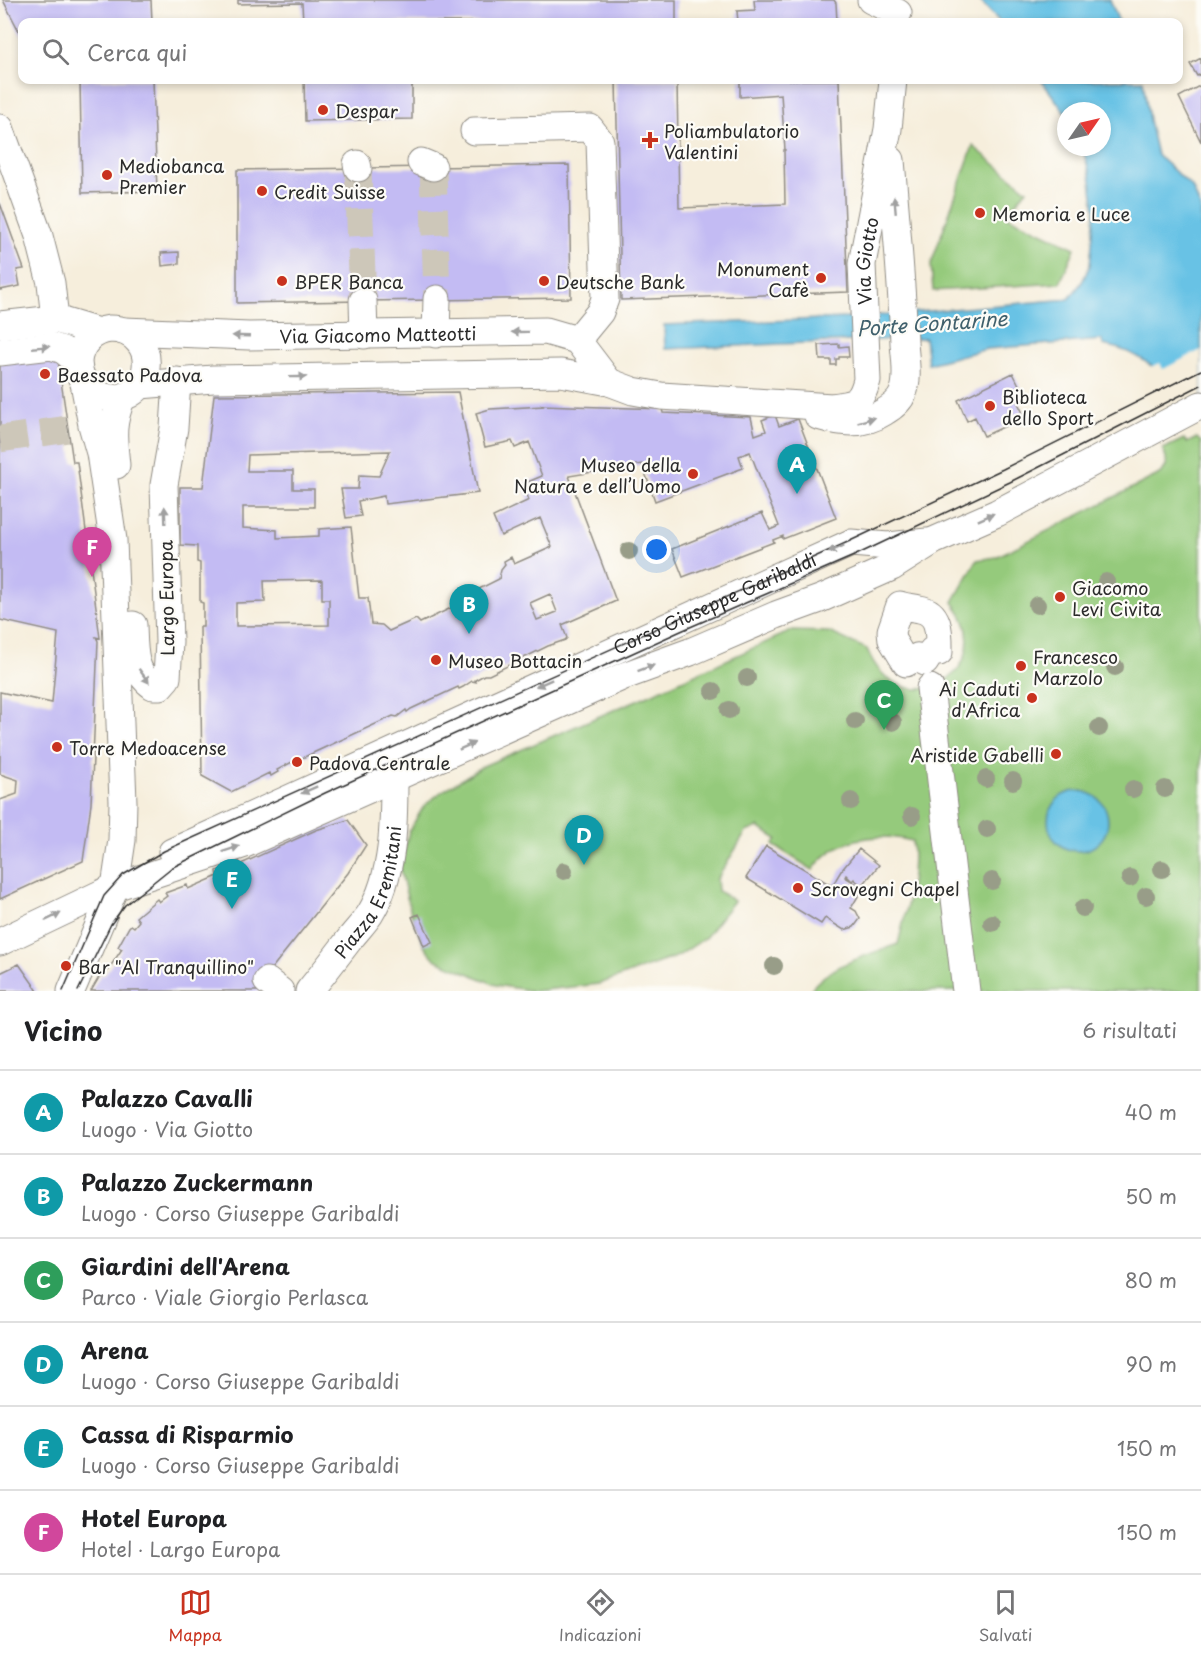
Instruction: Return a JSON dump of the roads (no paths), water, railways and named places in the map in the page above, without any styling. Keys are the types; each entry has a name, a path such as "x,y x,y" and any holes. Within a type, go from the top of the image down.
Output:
{"street":[{"path":"871,0 899,12"},
{"name":"Via Giotto","path":"790,404 832,407 850,404 863,396 867,380 862,264 888,129 893,84"},
{"path":"474,131 590,128 600,141 605,299 600,312 577,339 609,382"},
{"path":"0,129 39,236 51,283 55,319"},
{"name":"Via Giotto","path":"790,404 814,415 838,422 857,423 875,418 891,408 902,395 905,372 903,302 888,129"},
{"path":"436,334 437,299"},
{"path":"363,300 364,335"},
{"name":"Via Giacomo Matteotti","path":"0,325 55,319 138,340 146,354 146,370 114,419 112,435 119,518 113,540"},
{"name":"Via Giacomo Matteotti","path":"111,332 249,336 546,331 577,339"},
{"path":"81,373 80,352 85,343 111,332"},
{"path":"0,352 51,346 63,350 81,373 91,391 111,398 177,381 561,373 609,382 633,391 661,396 790,404"},
{"name":"Largo Europa","path":"71,991 115,887 122,840 123,802 113,540 100,453 80,427 81,373"},
{"name":"Largo Europa","path":"113,540 125,561 132,588 135,654 140,674 153,686 160,686 167,678 169,642 164,485 174,428 177,381"},
{"name":"Corso Giuseppe Garibaldi","path":"0,942 115,887 245,844 624,676 690,652 892,567 933,541 997,513 1201,405"},
{"name":"Corso Giuseppe Garibaldi","path":"115,887 124,878 166,855 851,543 888,546 933,541"},
{"path":"930,688 966,991"},
{"name":"Piazza Eremitani","path":"309,991 370,914 379,894 386,874 395,815 394,779"}],"water":[{"path":"979,0 1110,0 1117,18 996,18"},
{"name":"Porte Contarine","path":"1044,84 1144,84 1157,155 1192,187 1201,209 1201,420 1159,372 1135,355 1103,345 1102,340 987,349 928,364 925,338 665,349 664,325 847,318 1069,299 1082,282 1090,265 1095,211 1090,174 1085,156 1111,156 1111,102 1057,102"},
{"path":"1072,791 1084,791 1095,796 1103,804 1108,821 1106,833 1095,846 1084,851 1072,851 1061,846 1053,838 1048,827 1048,815 1053,804 1061,796"}],"tunnel":[{"path":"433,167 437,299"},
{"path":"358,168 363,301"},
{"path":"0,439 68,429"}],"tram line":[{"path":"63,991 104,896 123,875 164,851 850,541 1003,469 1201,370"},
{"path":"78,991 111,924 125,905 171,868 325,793 681,631 856,555 1010,482 1201,385"}],"place":[{"name":"Despar","path":"323,110"},
{"name":"Poliambulatorio Valentini","path":"650,140"},
{"name":"Mediobanca Premier","path":"107,175"},
{"name":"Credit Suisse","path":"262,191"},
{"name":"Memoria e Luce","path":"980,213"},
{"name":"Monument Cafè","path":"821,278"},
{"name":"BPER Banca","path":"282,281"},
{"name":"Deutsche Bank","path":"544,281"},
{"name":"Baessato Padova","path":"45,374"},
{"name":"Biblioteca dello Sport","path":"990,406"},
{"name":"Museo della Natura e dell’Uomo","path":"693,474"},
{"name":"Palazzo Cavalli","path":"797,494"},
{"name":"Hotel Europa","path":"92,577"},
{"name":"Giacomo Levi Civita","path":"1060,597"},
{"name":"Palazzo Zuckermann","path":"469,634"},
{"name":"Museo Bottacin","path":"436,660"},
{"name":"Francesco Marzolo","path":"1021,666"},
{"name":"Ai Caduti d'Africa","path":"1032,698"},
{"name":"Giardini dell'Arena","path":"884,730"},
{"name":"Torre Medoacense","path":"57,747"},
{"name":"Aristide Gabelli","path":"1056,754"},
{"name":"Padova Centrale","path":"297,762"},
{"name":"Arena","path":"584,865"},
{"name":"Scrovegni Chapel","path":"798,888"},
{"name":"Cassa di Risparmio","path":"232,909"},
{"name":"Bar \"Al Tranquillino\"","path":"66,966"}]}
